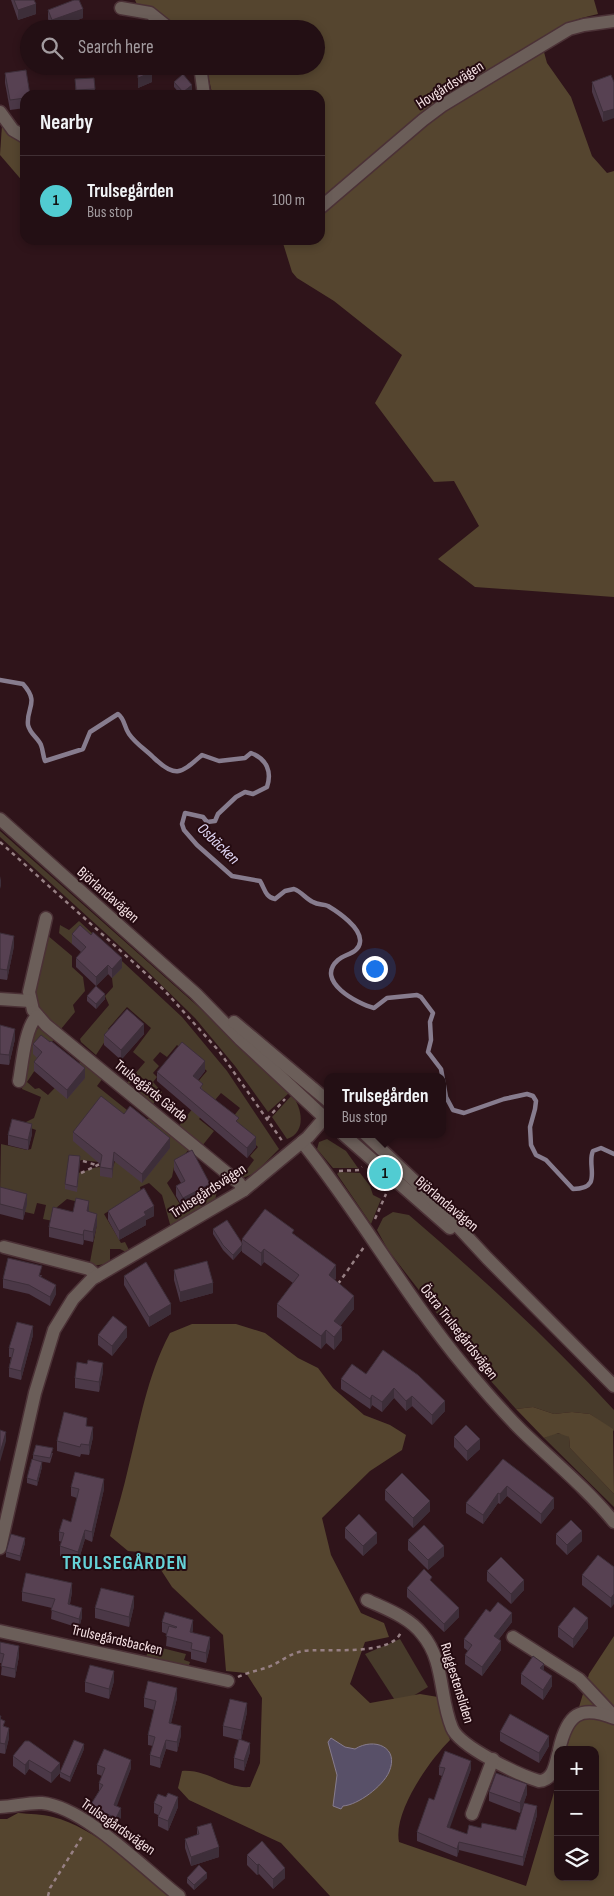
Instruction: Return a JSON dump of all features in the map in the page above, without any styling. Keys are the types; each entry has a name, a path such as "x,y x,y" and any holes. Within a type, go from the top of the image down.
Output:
{"street":[{"path":"121,8 150,13 159,20"},
{"name":"Hovgårdsvägen","path":"325,204 423,120 444,106 569,29 614,21"},
{"path":"201,75 203,90"},
{"path":"0,112 4,120 20,135"},
{"name":"Björlandavägen","path":"0,819 196,994 240,1039 324,1115"},
{"path":"0,999 30,1001 29,992 46,918"},
{"name":"Björlandavägen","path":"196,994 239,1026 324,1098"},
{"name":"Trulsegårds Gärde","path":"30,1001 37,1016 80,1055 240,1183 244,1190"},
{"path":"19,1081 32,1020 37,1016"},
{"name":"Trulsegårdsvägen","path":"0,1548 35,1393 54,1330 77,1294 97,1276 244,1190 302,1142 324,1121"},
{"name":"Björlandavägen","path":"347,1138 487,1258"},
{"name":"Björlandavägen","path":"369,1138 424,1190 487,1258 614,1386"},
{"name":"Östra Trulsegårdsvägen","path":"302,1142 329,1176 386,1263 458,1360 497,1405 593,1498 614,1522"},
{"path":"4,1247 91,1270 97,1276"},
{"name":"Ruggestensliden","path":"367,1600 403,1619 422,1633 431,1649 442,1679 449,1718 457,1735 493,1758 531,1778 543,1781 552,1774 554,1767"},
{"name":"Trulsegårdsbacken","path":"0,1631 228,1681"},
{"path":"513,1637 579,1679 608,1710 611,1716"},
{"path":"560,1746 562,1736 574,1715 585,1712 611,1716"},
{"path":"472,1814 493,1758"},
{"name":"Trulsegårdsvägen","path":"0,1807 42,1803 68,1812 123,1848 179,1896"}],"path":[{"path":"0,842 164,990 189,1016 219,1051 290,1152"},
{"path":"81,1173 106,1160"},
{"path":"83,1162 97,1165"},
{"path":"329,1176 339,1171 359,1170 362,1166"},
{"path":"228,1681 249,1672 274,1665 285,1657 302,1652 366,1651 396,1640 401,1635 403,1619"},
{"path":"48,1896 50,1888 89,1824"}],"shaded area":[{"path":"135,0 594,0 598,14 567,23 541,41 547,63 571,97 592,156 607,173 614,171 614,597 475,587 438,559 479,526 454,481 434,482 375,403 402,355 334,301 297,278 292,272 284,245 325,245 325,90 211,90 208,75 325,75 325,20 150,20 140,11"},
{"path":"2,125 20,139 20,178 0,155"},
{"path":"0,831 219,1025 289,1093 268,1112 235,1066 195,1018 145,969 0,837"},
{"path":"79,921 182,1017 227,1071 279,1149 255,1173 243,1178 238,1174 241,1171 245,1172 254,1160 250,1156 258,1147 230,1121 240,1108 221,1093 199,1119 214,1131 202,1146 178,1127 205,1093 196,1084 207,1071 177,1045 167,1057 160,1052 153,1060 159,1066 153,1073 157,1077 153,1082 162,1092 153,1104 136,1091 145,1080 137,1075 129,1084 127,1083 145,1062 133,1052 151,1028 127,1007 108,1029 111,1032 96,1055 81,1042 80,1039 109,1005 105,996 113,987 112,978 80,935 72,944 59,933 60,925 69,930"},
{"path":"47,935 72,956 72,967 83,977 85,991 73,1005 75,1012 61,1029 48,1020 40,1010 36,999 36,974"},
{"path":"39,1027 55,1038 39,1059 35,1070 27,1082 35,1089 39,1088 48,1095 82,1060 103,1078 97,1086 132,1114 99,1162 81,1160 67,1173 78,1173 100,1167 101,1170 113,1167 116,1158 145,1120 150,1118 191,1147 174,1167 172,1177 167,1183 182,1208 217,1190 215,1201 171,1228 162,1195 149,1183 140,1187 142,1197 129,1199 104,1214 121,1243 125,1242 129,1250 126,1252 120,1249 110,1249 110,1263 93,1266 90,1262 97,1224 94,1215 86,1210 86,1204 67,1199 56,1208 53,1221 43,1219 46,1205 37,1203 34,1214 25,1212 0,1197 1,1144 27,1150 31,1149 36,1130 25,1126 26,1122 34,1118 41,1097 22,1089 32,1036"},
{"path":"292,1095 298,1106 301,1119 298,1131 287,1139 272,1117"},
{"path":"327,1139 346,1151 358,1168 333,1168 317,1149 319,1142"},
{"path":"339,1172 360,1173 370,1186 373,1195 381,1199 371,1224 337,1174"},
{"path":"393,1212 409,1215 489,1285 540,1334 614,1410 614,1431 590,1414 572,1412 554,1414 533,1407 516,1409 479,1368 388,1250 377,1230 383,1218"},
{"path":"192,1324 236,1324 265,1333 298,1358 318,1368 333,1388 364,1415 390,1425 406,1435 402,1450 370,1471 322,1518 331,1555 361,1613 384,1623 389,1637 365,1642 350,1684 370,1703 420,1694 438,1697 450,1740 432,1761 407,1802 401,1816 399,1842 526,1886 554,1792 554,1881 599,1881 599,1746 567,1746 589,1674 614,1636 614,1896 330,1896 281,1843 189,1800 178,1788 182,1771 200,1773 232,1785 250,1787 260,1763 262,1698 246,1673 226,1671 223,1635 172,1587 150,1553 128,1551 110,1536 155,1366 170,1333"},
{"path":"533,1407 554,1414 572,1412 590,1414 613,1429 614,1494 570,1448 569,1437 558,1433 544,1438 516,1409"},
{"path":"555,1433 565,1434 569,1437 570,1448 614,1494 614,1507 544,1438"},
{"path":"400,1639 428,1687 398,1705 365,1654"},
{"path":"150,1645 186,1654 184,1660 190,1662 188,1668 146,1657"},
{"path":"331,1738 345,1747 355,1749 370,1744 377,1744 388,1751 391,1756 389,1772 376,1789 356,1802 343,1806 341,1809 333,1806 337,1775 328,1742"},
{"path":"18,1813 53,1817 69,1822 84,1830 116,1850 173,1896 0,1896 0,1819 7,1819"}],"building":[{"path":"14,0 34,0 36,4 18,10"},
{"path":"74,0 79,0 83,9 52,20 48,10"},
{"path":"20,71 20,75 27,75 29,90 20,90 20,99 10,100 5,73"},
{"path":"184,75 192,85 186,90 181,90 174,82"},
{"path":"611,75 614,82 614,109 603,112 592,82"},
{"path":"94,78 95,89 76,90 75,79"},
{"path":"80,925 91,935 93,932 122,958 112,969 108,965 96,977 76,958 86,947 72,934"},
{"path":"0,933 14,936 7,970 0,969"},
{"path":"96,986 105,994 96,1004 87,996"},
{"path":"127,1009 144,1024 121,1050 104,1035"},
{"path":"0,1025 15,1029 9,1055 0,1054"},
{"path":"41,1035 85,1068 67,1090 34,1062 42,1052 33,1044"},
{"path":"182,1042 205,1061 193,1076 203,1084 200,1088 239,1118 236,1121 256,1137 247,1148 157,1072"},
{"path":"101,1096 124,1114 130,1106 170,1138 142,1174 114,1152 112,1169 100,1167 102,1155 73,1132"},
{"path":"12,1119 32,1124 28,1140 8,1135"},
{"path":"192,1150 210,1184 183,1198 176,1186 185,1181 174,1160"},
{"path":"69,1155 80,1156 77,1187 65,1184"},
{"path":"0,1187 27,1194 23,1210 0,1204"},
{"path":"144,1188 154,1206 144,1212 146,1215 119,1231 108,1211"},
{"path":"76,1198 89,1201 87,1211 97,1214 93,1232 84,1230 83,1235 49,1227 53,1207 73,1212"},
{"path":"265,1209 294,1230 292,1233 336,1265 329,1275 354,1296 334,1321 342,1327 334,1337 326,1330 321,1336 277,1304 299,1275 264,1249 261,1253 242,1239"},
{"path":"227,1220 242,1243 233,1255 223,1245 213,1229"},
{"path":"8,1258 42,1266 39,1276 56,1285 50,1297 29,1285 3,1279"},
{"path":"207,1261 213,1283 180,1292 174,1270"},
{"path":"146,1262 171,1304 149,1317 124,1276"},
{"path":"113,1316 127,1327 112,1346 98,1335"},
{"path":"17,1322 33,1326 21,1371 9,1368 14,1349 9,1348"},
{"path":"383,1350 418,1375 445,1401 432,1415 412,1396 406,1401 394,1388 382,1402 372,1395 370,1399 341,1379 352,1364 366,1374"},
{"path":"88,1360 103,1363 99,1382 75,1378 77,1362 87,1364"},
{"path":"64,1412 87,1418 86,1426 93,1427 89,1445 81,1444 80,1447 57,1441"},
{"path":"466,1425 480,1439 467,1451 454,1437"},
{"path":"0,1430 6,1432 0,1453"},
{"path":"36,1445 53,1448 50,1458 33,1455"},
{"path":"32,1459 42,1462 37,1481 27,1478"},
{"path":"503,1459 554,1498 541,1514 507,1486 500,1494 498,1493 483,1515 466,1503"},
{"path":"75,1472 104,1479 92,1532 85,1530 78,1552 60,1546 64,1533 59,1532 63,1519 71,1522 79,1489 71,1487"},
{"path":"402,1473 430,1501 413,1518 385,1490"},
{"path":"359,1514 377,1533 363,1546 345,1528"},
{"path":"571,1520 582,1531 567,1545 556,1534"},
{"path":"424,1525 444,1546 428,1560 408,1540"},
{"path":"11,1534 25,1538 20,1556 6,1552"},
{"path":"598,1555 614,1567 614,1594 611,1598 582,1575"},
{"path":"501,1557 524,1580 511,1594 487,1571"},
{"path":"424,1569 432,1577 430,1580 459,1608 444,1624 407,1588"},
{"path":"26,1573 72,1583 68,1604 82,1608 79,1619 51,1610 55,1599 22,1592"},
{"path":"101,1588 134,1596 129,1617 95,1608"},
{"path":"498,1602 512,1613 494,1636 501,1641 482,1667 465,1655 472,1645 464,1639 486,1609 490,1612"},
{"path":"574,1607 588,1618 573,1639 558,1627"},
{"path":"165,1612 193,1620 190,1632 210,1637 206,1653 191,1649 192,1643 166,1636 169,1626 177,1627 162,1622"},
{"path":"0,1642 19,1646 15,1669 1,1666 4,1654 0,1653"},
{"path":"533,1656 544,1664 540,1668 552,1676 543,1690 521,1674"},
{"path":"90,1665 114,1671 109,1689 85,1682"},
{"path":"148,1681 177,1688 169,1723 181,1726 177,1742 166,1740 160,1758 150,1755 155,1737 148,1735 156,1701 144,1698"},
{"path":"230,1699 247,1703 241,1730 223,1726"},
{"path":"510,1714 549,1736 539,1753 500,1732"},
{"path":"0,1719 5,1721 3,1726 9,1728 5,1744 0,1743"},
{"path":"239,1739 250,1743 244,1761 234,1758"},
{"path":"74,1740 84,1744 70,1777 60,1772"},
{"path":"25,1741 29,1741 60,1763 51,1773 29,1760 25,1765 13,1756"},
{"path":"104,1749 131,1760 114,1805 121,1808 116,1818 90,1806 103,1785 99,1783 105,1768 97,1765"},
{"path":"445,1751 471,1761 447,1827 467,1834 469,1825 481,1828 482,1823 516,1830 524,1803 537,1806 523,1857 459,1842 457,1849 417,1832 429,1798 434,1800 445,1768 439,1767"},
{"path":"496,1773 527,1784 520,1803 489,1792"},
{"path":"168,1793 178,1797 168,1821 158,1817 162,1807 154,1803 158,1794 166,1797"},
{"path":"211,1823 219,1847 191,1857 185,1839 199,1834 197,1827"},
{"path":"262,1841 285,1868 273,1879 259,1864 257,1865 247,1855"},
{"path":"199,1865 207,1873 194,1885 187,1878"}],"waterway":[{"name":"Osbäcken","path":"0,680 23,684 28,690 32,701 28,725 30,731 41,745 45,761 83,749 90,732 118,714 135,741 162,765 173,771 189,766 202,755 219,761 245,758 251,753 261,759 268,771 267,787 253,794 245,792 236,797 218,814 215,821 207,822 203,817 185,813 182,824 184,830 197,845 232,876 260,881 267,895 272,898 275,899 285,891 294,889 313,902 328,906 343,916 357,931 360,942 357,949 338,960 332,968 331,976 335,983 349,997 374,1008 387,998 417,995 421,997 433,1013 430,1022 431,1040 428,1052 441,1069 442,1073"},
{"name":"Osbäcken","path":"446,1097 453,1110 464,1113 504,1099 527,1094 533,1096 536,1101 530,1127 531,1145 536,1155 546,1160 573,1189 582,1188 591,1181 591,1157 593,1151 601,1148 614,1154"}],"place":[{"name":"Trulsegården","path":"385,1173"}],"district":[{"name":"TRULSEGÅRDEN","path":"125,1563"}]}
